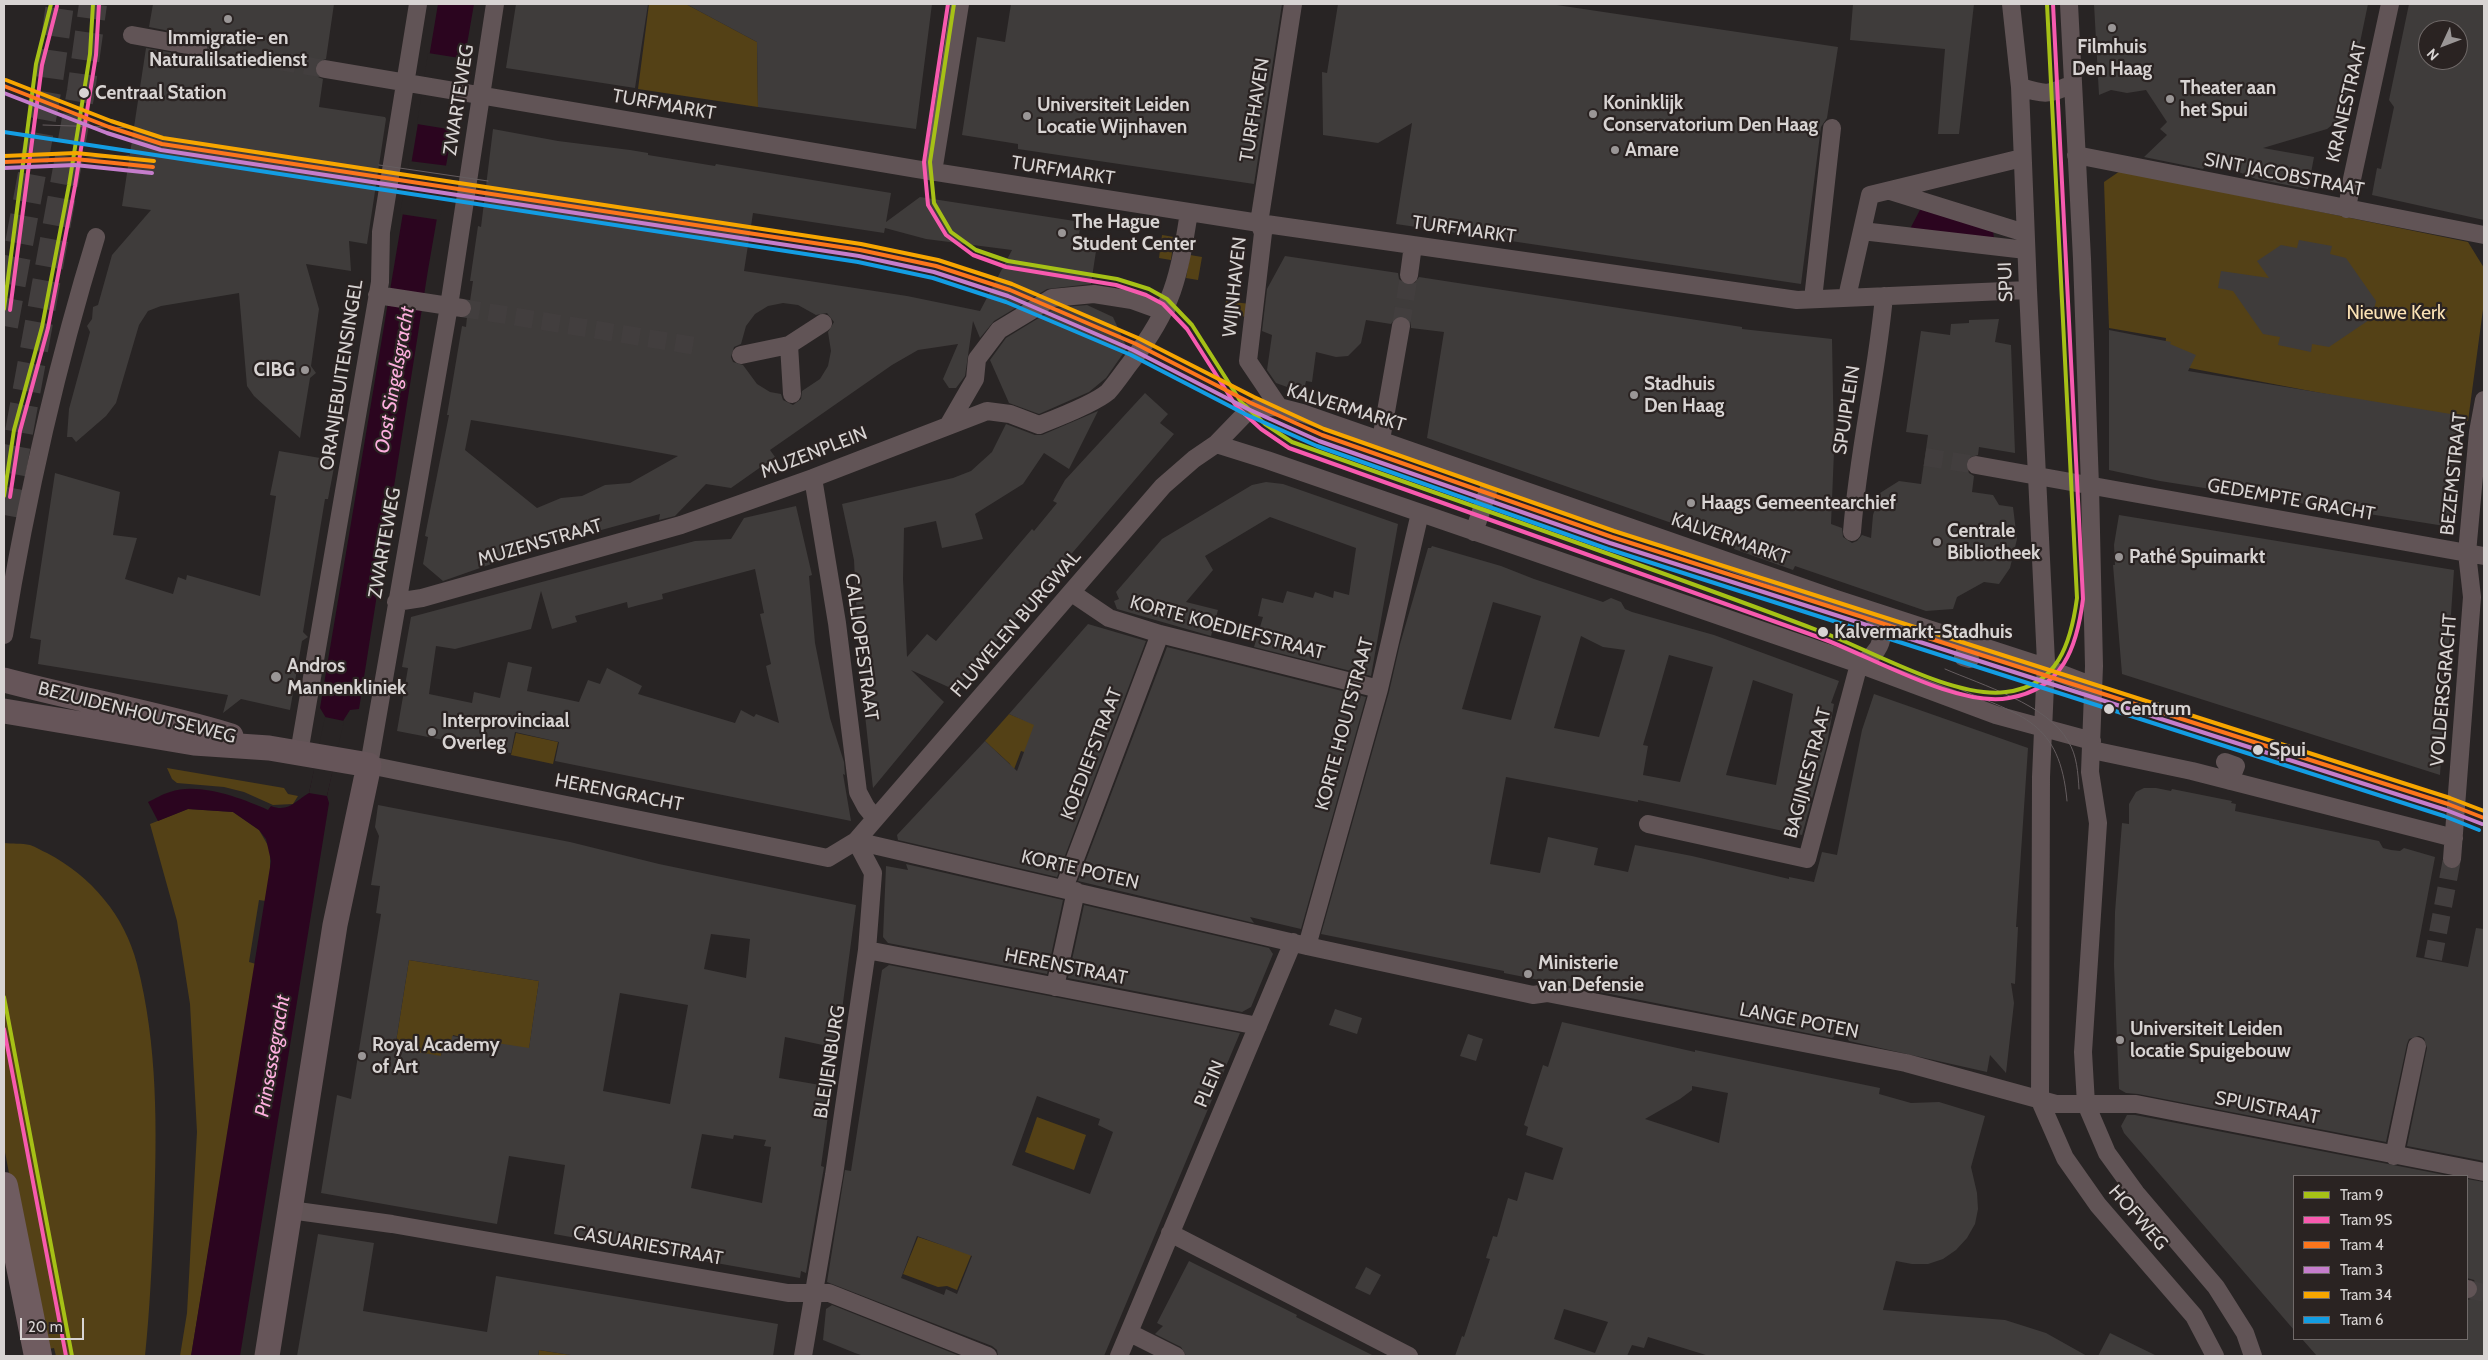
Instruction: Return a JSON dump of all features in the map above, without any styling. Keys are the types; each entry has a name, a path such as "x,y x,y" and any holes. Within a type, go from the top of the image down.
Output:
{"main road":[{"path":"4,1186 38,1356"}],"street":[{"name":"ORANJEBUITENSINGEL","path":"317,756 382,296 380,282 381,232 418,4"},
{"name":"ZWARTEWEG","path":"370,765 396,602 455,308 495,4"},
{"path":"933,172 960,4"},
{"name":"TURFHAVEN","path":"1259,223 1294,4"},
{"name":"SPUI","path":"2011,4 2020,87 2046,668 2041,777 2040,1101"},
{"path":"2069,4 2082,259 2090,486 2094,686 2091,780 2094,819 2083,1052 2086,1104"},
{"name":"KRANESTRAAT","path":"2347,209 2390,4"},
{"path":"132,35 198,46"},
{"name":"TURFMARKT","path":"325,69 933,172 1259,223 1805,299"},
{"path":"2020,87 2044,94 2051,94 2073,84"},
{"path":"1832,128 1805,299 2028,290"},
{"name":"SINT JACOBSTRAAT","path":"2076,155 2484,235"},
{"path":"1847,297 1870,195 2022,158"},
{"path":"1889,190 2026,242"},
{"path":"949,424 975,379 977,359 999,330 1052,298 1094,294 1113,296 1157,309 1167,308 1180,271 1189,212"},
{"name":"WIJNHAVEN","path":"1259,223 1263,232 1248,362 1280,407"},
{"path":"1862,231 2026,242"},
{"path":"4,634 20,535 36,460 81,285 96,237"},
{"path":"1409,275 1413,245"},
{"path":"382,296 455,308"},
{"name":"SPUIPLEIN","path":"1852,532 1855,496 1881,334 1884,296"},
{"name":"MUZENPLEIN","path":"693,520 813,478 949,424 987,411 1010,414 1039,425 1069,413 1107,393 1149,339 1167,308"},
{"path":"741,355 790,345 823,323"},
{"path":"1381,440 1402,326"},
{"path":"790,345 792,394"},
{"name":"BEZEMSTRAAT","path":"2466,553 2484,400"},
{"name":"KALVERMARKT","path":"1216,444 1244,415 1256,408 1280,407 1381,440 1868,610 1969,650 2046,668 2094,686"},
{"path":"1216,444 1859,664 1996,715 2044,728 2092,746 2230,781 2450,830"},
{"name":"FLUWELEN BURGWAL","path":"856,841 1163,486 1194,459 1216,444"},
{"path":"1976,466 2036,475 2090,486"},
{"name":"CALLIOPESTRAAT","path":"813,478 837,622 858,792 866,807 876,818"},
{"path":"1474,532 1492,479"},
{"name":"GEDEMPTE GRACHT","path":"2090,486 2484,556"},
{"name":"KORTE HOUTSTRAAT","path":"1300,944 1379,689 1420,513"},
{"name":"MUZENSTRAAT","path":"396,602 422,598 693,520"},
{"name":"VOLDERSGRACHT","path":"2452,859 2450,830 2472,597 2466,553"},
{"name":"KORTE KOEDIEFSTRAAT","path":"1072,593 1109,618 1160,634 1379,689"},
{"path":"1859,664 1870,658 1875,652 1882,630 1879,620 1868,610"},
{"name":"KOEDIEFSTRAAT","path":"1055,987 1070,889 1160,634"},
{"name":"BAGIJNESTRAAT","path":"1648,824 1807,860 1859,664"},
{"name":"BEZUIDENHOUTSEWEG","path":"4,681 71,698 196,725 269,748"},
{"name":"BEZUIDENHOUTSEWEG","path":"4,711 194,743 269,748 370,765"},
{"path":"2225,762 2236,766 2230,781"},
{"path":"267,1356 334,925 370,765"},
{"name":"HERENGRACHT","path":"370,765 828,858 856,841"},
{"name":"KORTE POTEN","path":"856,841 1070,889 1300,944"},
{"name":"BLEIJENBURG","path":"803,1356 834,1175 867,950 873,873 856,841"},
{"name":"LANGE POTEN","path":"1300,944 1533,994 1547,993 1906,1063 2040,1101"},
{"name":"PLEIN","path":"1120,1356 1258,1026 1300,944"},
{"name":"HERENSTRAAT","path":"867,950 1258,1026"},
{"path":"2394,1156 2417,1046"},
{"name":"SPUISTRAAT","path":"2040,1101 2056,1104 2136,1104 2394,1156 2484,1172"},
{"name":"HOFWEG","path":"2040,1101 2064,1158 2098,1205 2194,1316 2215,1356"},
{"name":"HOFWEG","path":"2086,1104 2108,1153 2136,1193 2216,1287 2245,1333 2253,1356"},
{"name":"CASUARIESTRAAT","path":"290,1210 392,1224 788,1293 830,1293 988,1356"},
{"path":"1170,1233 1409,1356"},
{"path":"1130,1333 1176,1356"}],"green space":[{"path":"649,4 686,4 757,42 758,107 638,89"},
{"name":"Nieuwe Kerk","path":"2120,171 2468,242 2484,268 2484,302 2468,421 2163,363 2166,338 2109,328 2104,182"},
{"path":"1162,235 1174,237 1171,260 1159,258"},
{"path":"1190,255 1202,257 1198,280 1186,278"},
{"path":"1226,301 1250,304 1248,317 1224,314"},
{"path":"1009,714 1044,728 1034,755 1021,751 1013,772 1010,764 985,741"},
{"path":"516,733 558,742 553,764 511,755"},
{"path":"167,768 284,788 288,794 298,796 293,804 273,805 244,792 224,787 177,783 172,779"},
{"path":"188,809 233,812 259,830 270,849 270,874 266,901 259,900 249,962 256,964 191,1356 180,1356 187,1313 197,1132 190,1004 177,921 150,824"},
{"path":"4,843 30,845 63,862 78,873 104,899 115,914 124,930 137,964 149,1025 155,1119 153,1231 150,1302 145,1356 56,1356 54,1348 43,1350 4,1147"},
{"path":"409,960 539,981 528,1056 453,1035 451,1044 443,1043 440,1062 395,1048"},
{"path":"1037,1117 1086,1135 1074,1170 1025,1152"},
{"path":"958,1230 972,1253 957,1290 947,1286 938,1287 903,1274 918,1237 951,1248"},
{"path":"539,1350 577,1356 538,1356"}],"water":[{"path":"438,4 474,4 428,270 359,709 350,710 343,721 327,796 329,803 240,1356 191,1356 271,861 266,839 259,830 233,812 188,809 158,821 148,802 170,792 181,789 194,789 233,796 268,810 271,806 277,808 288,807 309,793 326,718 320,708"},
{"path":"1921,208 1993,230 1994,239 1910,229"}],"pier":[{"path":"428,53 466,59 454,130 417,124"},
{"path":"409,161 449,166 440,220 400,214"},
{"path":"325,717 344,721 327,796 309,793"}],"building":[{"path":"153,4 334,4 326,59 317,62 314,68 318,77 323,79 319,107 385,117 386,119 367,244 349,241 351,271 306,264 319,309 311,366 316,373 310,378 300,438 254,396 247,386 239,293 161,306 148,311 139,325 116,403 106,416 76,442 72,437 67,437 69,409 90,332 87,326 92,319 93,307 98,305 112,255 151,210 122,206 146,48 197,57 206,54 208,49 208,43 200,37 149,27"},
{"path":"516,4 648,4 635,88 506,68"},
{"path":"686,4 932,4 916,129 758,107 757,42"},
{"path":"1011,4 1282,4 1254,184 1018,149 1018,144 962,135 977,37 1005,42"},
{"name":"Amare","path":"1338,4 1550,4 1838,47 1827,118 1821,127 1801,284 1396,224 1412,123 1378,143 1323,135 1322,72 1327,73"},
{"path":"1853,4 1974,4 1959,134 1938,134 1945,49 1850,40"},
{"path":"2094,4 2368,4 2347,105 2342,117 2327,129 2263,148 2314,157 2308,189 2256,179 2209,160 2203,169 2144,157 2167,135 2160,129 2167,122 2146,90 2127,93 2111,90 2099,95"},
{"path":"2409,4 2484,4 2484,220 2372,195 2377,168 2381,169 2394,107 2389,100"},
{"path":"493,129 558,141 630,150 648,153 648,155 715,166 716,164 891,193 886,222 920,197 1081,222 1077,248 1096,251 1091,284 1047,289 994,321 980,338 973,321 965,376 956,388 949,388 943,379 958,344 918,350 892,365 770,450 775,457 731,488 706,484 675,516 659,520 660,514 517,553 517,555 443,581 423,564 428,537 425,536 449,415 447,415 462,326 466,327 467,317 472,310 470,301 473,281 470,281 478,226 481,227","holes":["753,213 884,233 885,228 926,239 1012,250 980,311 907,296 744,271","783,303 798,305 816,315 827,313 834,322 828,332 831,351 828,366 820,379 802,391 801,399 793,405 783,400 781,394 770,392 757,384 743,365 733,362 731,357 734,347 741,344 746,326 755,314 768,306","471,420 678,456 630,483 605,485 582,496 561,498 537,508 465,450"]},
{"name":"Nieuwe Kerk","path":"2299,240 2332,246 2330,254 2346,258 2376,301 2372,318 2329,347 2312,344 2311,352 2278,345 2280,337 2263,334 2233,291 2218,288 2221,271 2269,278 2257,261 2281,245 2297,248"},
{"path":"1285,256 1398,273 1399,279 1407,285 1413,285 1419,277 1742,327 1742,329 1832,339 1834,451 1831,524 1842,528 1843,537 1852,543 1857,541 1862,535 1871,538 1873,515 1880,493 1899,481 1921,484 1928,435 1906,432 1921,331 1950,335 1951,324 1969,323 1969,320 1999,319 1995,342 2011,345 2015,453 1979,447 1978,455 1968,458 1966,464 1969,473 1974,476 1972,492 1993,495 1999,505 2013,507 2017,539 2010,568 1999,584 1984,582 1957,597 1953,609 1926,611 1795,566 1793,570 1734,549 1735,545 1427,438 1444,332 1411,328 1411,322 1403,316 1397,316 1391,324 1366,320 1361,343 1348,356 1336,357 1316,352 1312,382 1306,381 1304,390 1288,384 1287,387 1276,383 1267,370 1272,335 1262,331 1267,289"},
{"path":"1087,305 1113,317 1127,348 1106,378 1089,392 1039,414 1009,403 990,360 1006,338 1055,308"},
{"path":"2109,330 2171,342 2170,344 2196,355 2188,371 2463,416 2451,527 2160,481 2109,470"},
{"path":"1145,393 1168,414 1160,423 1174,434 955,690 911,670 944,702 873,788 859,660 854,560 842,504 953,478 971,471 992,452 1006,424 1035,435 1042,435 1098,411 1069,469 1044,453 1023,484 975,514 983,539 942,548 936,521 904,528 903,579 907,657 927,634 936,641 1032,529 1034,531 1057,503 1053,501 1065,480"},
{"path":"279,451 335,462 328,499 325,499 303,632 308,637 302,641 290,710 241,699 223,713 228,695 38,664 41,640 30,638 55,473 120,492 113,535 137,538 125,579 173,594 178,577 186,580 187,575 260,596 276,496 270,495"},
{"path":"1266,482 1283,484 1398,524 1371,676 1254,647 1263,617 1258,616 1262,598 1283,603 1287,591 1313,598 1315,592 1333,598 1334,591 1349,595 1356,548 1270,517 1205,556 1213,570 1186,602 1218,610 1211,636 1117,609 1114,601 1119,599 1116,592 1162,539 1252,485"},
{"path":"796,506 812,575 809,576 815,643 830,718 844,762 845,775 843,774 851,821 555,761 559,742 515,732 511,753 397,731 408,668 402,667 411,617 695,541 731,539 744,518","holes":["755,569 764,613 760,614 771,664 766,666 779,723 756,714 754,717 741,710 735,723 638,694 642,686 607,668 600,684 588,680 579,702 527,691 532,667 508,662 500,698 474,692 472,703 429,694 436,646 455,649 531,629 541,591 552,629 577,622 575,616 627,602 628,608 663,599 662,594"]},
{"path":"2119,515 2454,570 2440,775 2122,674 2113,565 2115,565 2114,545"},
{"path":"1432,546 1501,566 1603,602 1611,598 1621,602 1625,609 1632,612 1714,635 1839,681 1831,703 1834,704 1827,744 1802,835 1638,800 1638,802 1506,777 1490,864 1540,873 1548,837 1598,848 1594,865 1628,872 1635,845 1692,856 1789,879 1789,877 1814,882 1822,852 1837,855 1862,730 1874,694 2028,748 2016,927 2018,927 2015,984 2011,983 2014,1003 2006,1073 1990,1055 1987,1072 1849,1041 1842,1030 1832,1038 1504,973 1504,971 1321,934 1389,692 1400,644 1428,548","holes":["1493,602 1541,616 1511,720 1462,709","1581,636 1603,647 1625,650 1599,737 1554,728","1669,655 1713,667 1680,782 1643,775 1648,746 1643,745","1753,680 1793,694 1776,785 1726,775"]},
{"path":"1088,624 1146,641 1057,877 898,840 897,835 985,741 1017,771 1034,725 1009,714"},
{"path":"1167,647 1366,697 1301,929 1250,917 1254,923 1078,881"},
{"path":"2144,788 2171,791 2172,789 2232,801 2231,803 2236,804 2235,811 2379,841 2383,848 2391,850 2400,851 2404,848 2435,857 2416,957 2468,967 2476,928 2484,929 2484,1161 2407,1146 2427,1048 2424,1038 2419,1036 2409,1039 2407,1044 2386,1142 2126,1093 2119,1089 2114,965 2115,912 2122,823 2129,824 2129,804 2136,792"},
{"path":"378,805 570,842 659,864 856,905 837,1048 785,1037 779,1078 832,1087 821,1166 824,1167 806,1273 801,1271 800,1278 554,1234 565,1165 509,1156 497,1224 321,1193 337,1095 351,1099 381,914 376,913 380,886 371,885 379,836 375,827","holes":["711,934 750,939 746,978 704,969","409,960 539,981 529,1048 452,1036 451,1044 443,1043 441,1056 395,1048","620,993 688,1005 670,1104 603,1091","702,1134 733,1139 734,1135 766,1140 764,1146 771,1147 762,1203 691,1188"]},
{"path":"906,864 1063,900 1047,974 888,943 883,937 886,866 908,870"},
{"path":"1084,905 1269,948 1273,954 1251,1007 1242,1012 1068,978"},
{"path":"889,965 1240,1033 1104,1356 998,1356 997,1350 992,1346 827,1282 845,1170 851,1171 882,970","holes":["1037,1096 1100,1119 1098,1125 1113,1132 1090,1194 1012,1165","917,1236 972,1256 957,1294 946,1289 944,1295 901,1278"]},
{"path":"1335,1009 1362,1018 1357,1034 1329,1025"},
{"path":"1562,1022 1695,1052 1695,1050 1880,1088 1879,1094 1911,1103 1939,1102 1985,1116 1971,1167 1977,1193 1978,1209 1975,1224 1967,1238 1956,1250 1943,1259 1928,1264 1896,1261 1883,1310 2005,1320 2046,1333 2087,1356 1709,1356 1648,1337 1644,1348 1632,1345 1627,1356 1455,1356 1462,1336 1464,1337 1490,1259 1486,1258 1493,1236 1497,1237 1508,1198 1517,1201 1525,1172 1553,1180 1563,1148 1526,1135 1528,1127 1524,1125 1543,1065 1548,1067","holes":["1692,1086 1728,1093 1719,1143 1645,1119 1680,1099 1692,1090","1564,1309 1608,1322 1595,1353 1554,1339"]},
{"path":"1468,1034 1483,1039 1476,1061 1460,1056"},
{"path":"2127,1115 2135,1115 2445,1175 2293,1175 2293,1329 2124,1133 2121,1126"},
{"path":"2468,1179 2484,1182 2484,1356 2317,1356 2303,1340 2468,1340 2468,1300 2474,1298 2479,1289 2474,1280 2468,1278"},
{"path":"318,1234 374,1243 363,1311 487,1332 496,1276 778,1324 773,1356 577,1356 539,1350 538,1356 297,1356"},
{"path":"1189,1261 1374,1356 1186,1356 1181,1347 1155,1334 1163,1326 1157,1323"},
{"path":"1366,1267 1381,1275 1370,1295 1355,1288"},
{"path":"832,1305 960,1356 864,1356 855,1353 823,1340 826,1309"},
{"path":"2110,1333 2157,1356 2098,1356"}],"tunnel":[{"path":"4,326 49,81 60,4"},
{"path":"4,515 81,91 93,4"},
{"path":"198,47 325,69"},
{"path":"1401,326 1409,275"},
{"path":"462,308 696,346"},
{"path":"1925,457 1976,465"},
{"path":"2433,959 2452,859"},
{"path":"2468,1289 2484,1293"}],"tram line":[{"name":"9","path":"4,309 36,64 51,4"},
{"name":"9","path":"4,496 14,430 42,327 69,185 90,54 93,4"},
{"name":"9S","path":"10,497 20,431 48,328 75,186 96,55 99,4"},
{"name":"9S","path":"948,4 924,162 928,205 946,235 973,255 1006,267 1116,285 1146,295 1163,304 1187,329 1236,406 1261,429 1289,448 1818,637 1939,688 1988,699 2009,698 2027,693 2055,675 2071,649 2083,599 2053,4"},
{"name":"9","path":"954,4 930,162 934,203 951,232 976,250 1008,261 1117,279 1149,289 1167,299 1192,325 1241,402 1265,424 1292,442 1756,607 1842,640 1914,672 1963,688 1986,692 2006,692 2024,688 2038,681 2050,671 2059,660 2066,646 2071,631 2077,598 2047,4"},
{"name":"9S","path":"10,310 42,65 57,6"},
{"name":"34","path":"6,80 111,121 163,138 861,244 938,260 1012,284 1138,338 1254,397 1324,429 1614,531 2450,798 2484,811"},
{"name":"4","path":"4,86 109,127 162,144 860,250 936,266 1010,290 1136,344 1251,403 1322,435 1612,537 2448,804 2484,818"},
{"name":"3","path":"4,93 107,133 161,150 859,256 934,272 1008,296 1133,350 1248,409 1319,441 1610,543 2446,810 2482,824"},
{"path":"43,125 134,128"},
{"name":"6","path":"4,132 858,262 933,278 1006,302 1131,355 1245,414 1317,446 1608,549 2444,816 2479,830"},
{"path":"106,147 130,151"},
{"name":"34","path":"4,156 76,153 154,161"},
{"path":"75,159 129,156"},
{"name":"4","path":"4,162 75,159 153,167"},
{"name":"3","path":"4,168 75,165 152,173"},
{"path":"379,165 488,181"},
{"path":"375,189 485,205"},
{"path":"1945,669 1995,689 2046,717 2068,741 2075,758 2079,789"},
{"path":"1957,688 2019,715 2034,725 2046,737 2056,754 2063,774 2067,801"},
{"name":"9","path":"4,997 72,1356"},
{"name":"9S","path":"4,1029 66,1356"}],"place":[{"name":"Immigratie- en Naturalilsatiedienst","path":"228,19"},
{"name":"Filmhuis Den Haag","path":"2112,28"},
{"name":"Centraal Station","path":"84,93"},
{"name":"Theater aan het Spui","path":"2170,99"},
{"name":"Koninklijk Conservatorium Den Haag","path":"1593,114"},
{"name":"Universiteit Leiden Locatie Wijnhaven","path":"1027,116"},
{"name":"Amare","path":"1615,150"},
{"name":"The Hague Student Center","path":"1062,233"},
{"name":"CIBG","path":"305,370"},
{"name":"Stadhuis Den Haag","path":"1634,395"},
{"name":"Haags Gemeentearchief","path":"1691,503"},
{"name":"Centrale Bibliotheek","path":"1937,542"},
{"name":"Pathé Spuimarkt","path":"2119,557"},
{"name":"Kalvermarkt-Stadhuis","path":"1823,632"},
{"name":"Andros Mannenkliniek","path":"276,677"},
{"name":"Centrum","path":"2109,709"},
{"name":"Interprovinciaal Overleg","path":"432,732"},
{"name":"Spui","path":"2258,750"},
{"name":"Ministerie van Defensie","path":"1528,974"},
{"name":"Universiteit Leiden locatie Spuigebouw","path":"2120,1040"},
{"name":"Royal Academy of Art","path":"362,1056"}],"water label":[{"name":"Oost Singelsgracht","path":"395,380"},
{"name":"Prinsessegracht","path":"273,1056"}]}
